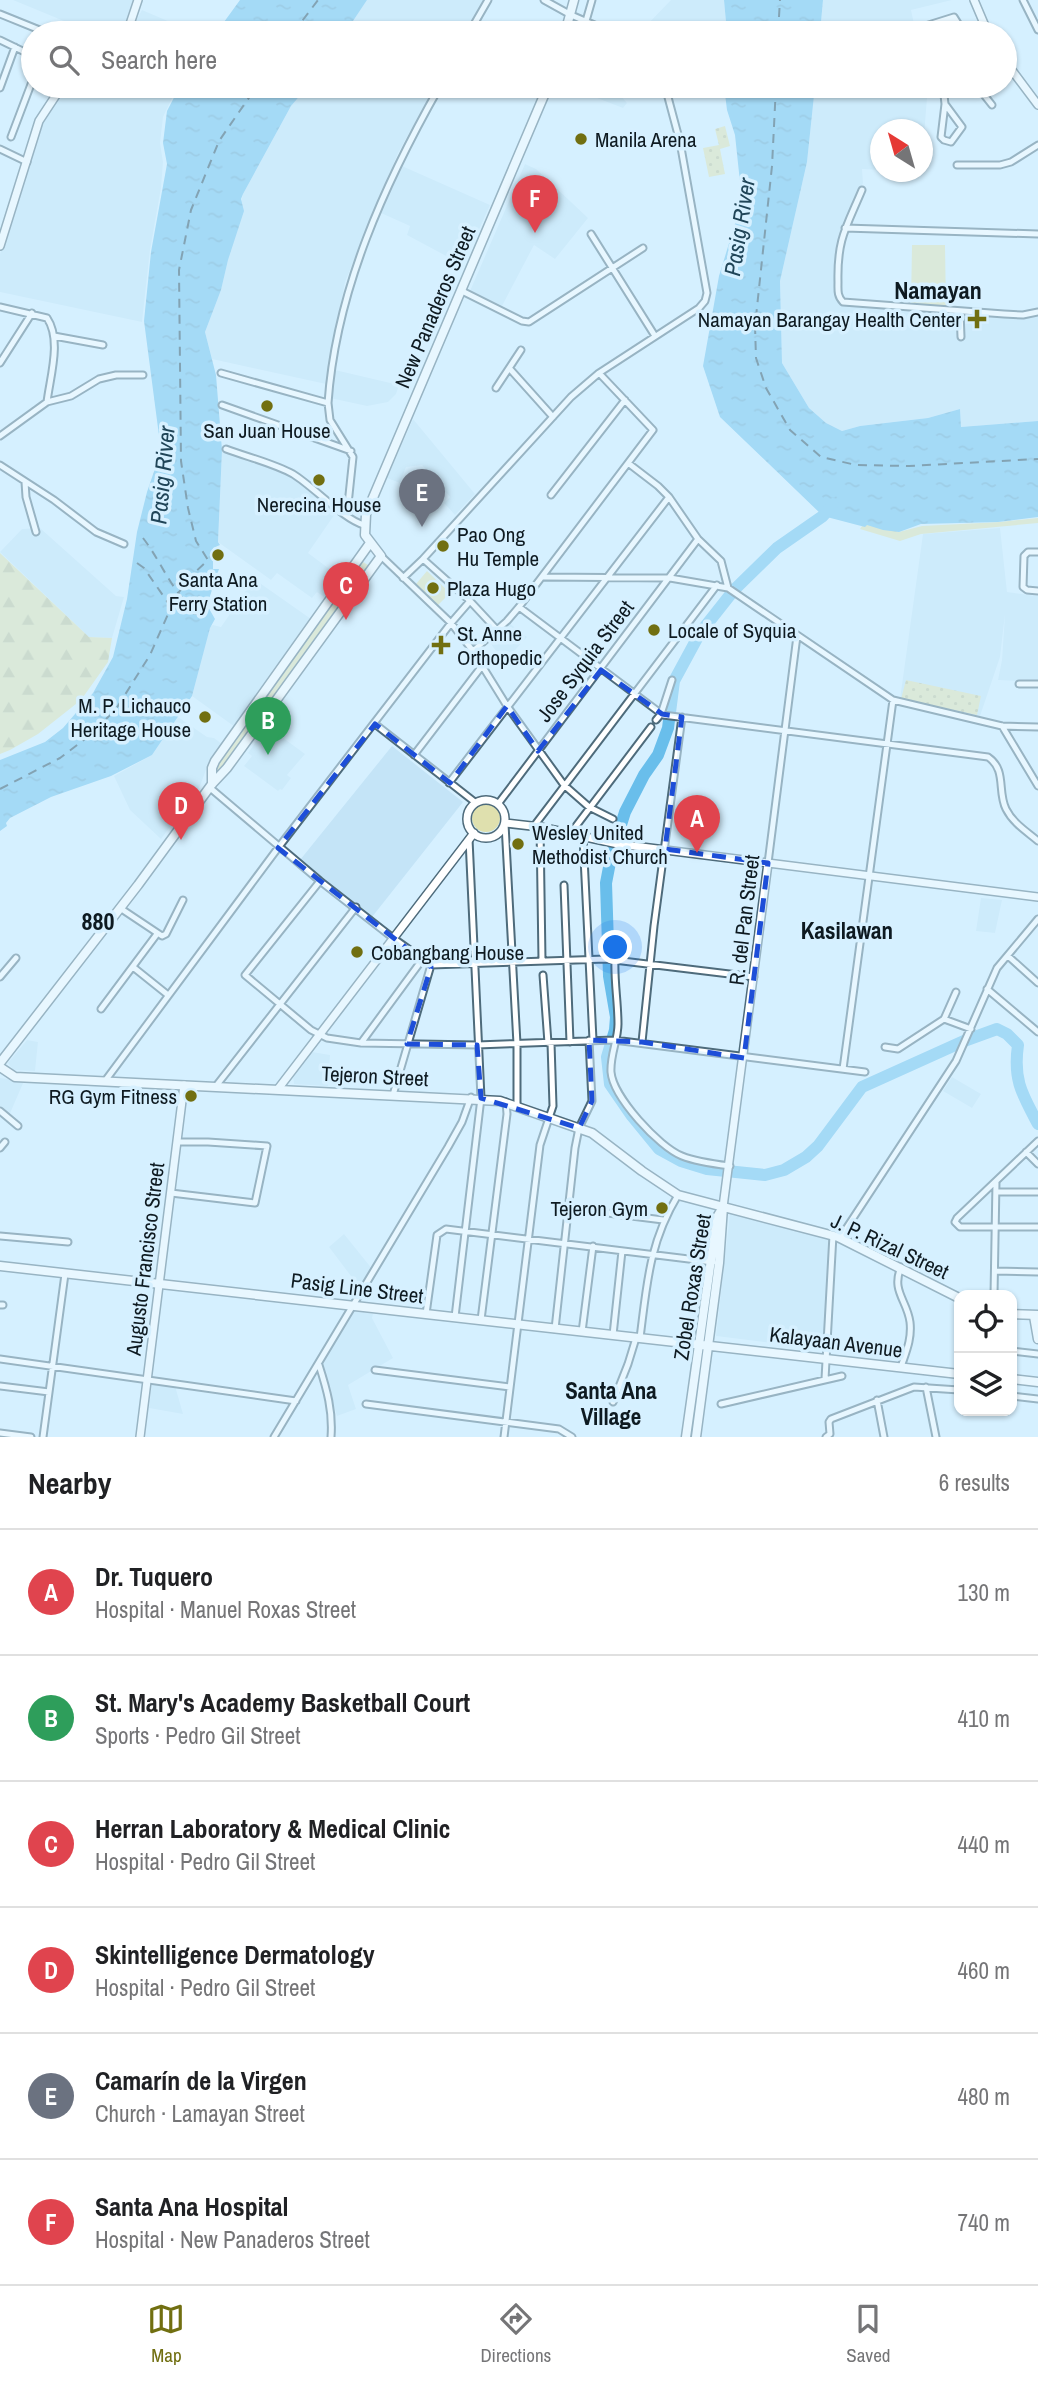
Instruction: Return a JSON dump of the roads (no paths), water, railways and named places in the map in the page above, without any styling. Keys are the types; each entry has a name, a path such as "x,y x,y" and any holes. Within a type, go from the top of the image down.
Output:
{"main road":[{"path":"569,21 574,0"},
{"name":"New Panaderos Street","path":"364,525 380,478 543,98"},
{"path":"0,1065 227,768 380,556 365,535 364,525"},
{"path":"211,786 215,761 370,543"},
{"name":"Tejeron Street","path":"0,1065 15,1077 471,1097 506,1102 605,1140 642,1171 678,1195 723,1207"},
{"name":"J. P. Rizal Street","path":"723,1207 837,1237 954,1295"},
{"name":"Zobel Roxas Street","path":"686,1437 704,1346 716,1263 718,1217 723,1207"},
{"name":"Pasig Line Street","path":"0,1266 704,1346"},
{"path":"1017,1314 1036,1315 1038,1339"},
{"name":"Zobel Roxas Street","path":"696,1437 704,1346"},
{"name":"Kalayaan Avenue","path":"704,1346 954,1373"},
{"path":"1017,1380 1038,1382"}],"street":[{"path":"131,21 138,0"},
{"path":"476,21 488,0"},
{"path":"544,0 586,21 592,0"},
{"path":"974,0 983,21"},
{"path":"1023,0 1038,30"},
{"path":"0,14 21,22"},
{"path":"0,40 21,50"},
{"path":"0,88 15,47"},
{"path":"1017,77 1038,105"},
{"path":"11,137 26,98"},
{"path":"0,246 39,121 54,98"},
{"path":"347,514 353,467 351,451 330,420 328,403 330,379 350,281 383,198 433,98"},
{"path":"403,578 571,397 599,373 699,308 705,301 707,293 680,142 668,98"},
{"path":"944,98 941,136 951,142 962,127 945,104"},
{"path":"986,98 992,105"},
{"path":"957,165 1000,165 1038,145"},
{"path":"0,149 27,162"},
{"path":"862,190 845,228 837,257 839,297 843,302 1023,315 1038,312"},
{"path":"845,228 1038,234"},
{"path":"590,234 655,335"},
{"path":"462,291 529,322 643,248"},
{"path":"1,310 32,313 47,318 53,328 47,402"},
{"path":"960,311 961,338"},
{"path":"0,363 32,313"},
{"path":"54,336 103,345"},
{"path":"496,387 521,350"},
{"path":"510,369 552,417"},
{"path":"220,373 328,403"},
{"path":"473,651 519,607 653,430 599,373"},
{"path":"0,436 47,402 71,396 99,379 116,375 143,375"},
{"path":"551,495 625,400"},
{"path":"222,405 351,451"},
{"path":"226,449 289,472 357,523 364,525"},
{"path":"628,463 669,497 698,539 721,561 731,590"},
{"path":"0,466 54,500 96,532 124,544"},
{"path":"26,482 26,497 36,531"},
{"path":"449,783 669,497"},
{"name":"Jose Syquia Street","path":"498,804 698,539"},
{"path":"1038,552 1026,553 1024,589 1038,590"},
{"path":"380,556 451,623 564,785 589,807 613,819"},
{"path":"423,559 470,601 497,630"},
{"path":"543,577 670,578 717,585 731,590 893,700 1002,726 1038,727"},
{"path":"542,960 537,826 564,785 717,585"},
{"path":"105,1080 278,848 470,601"},
{"path":"519,607 662,714 988,757 994,761 1001,774 1003,802 1007,811 1016,823 1038,841"},
{"name":"R. del Pan Street","path":"723,1207 797,636"},
{"path":"414,755 482,666"},
{"path":"656,720 662,714 672,680"},
{"path":"1019,684 1038,684"},
{"path":"843,1069 893,700"},
{"path":"642,1042 682,717"},
{"path":"375,724 476,803"},
{"path":"1002,726 1038,786"},
{"path":"570,834 651,727"},
{"path":"211,786 278,848 431,965 591,958 754,977"},
{"path":"455,1317 481,1098 473,965 472,836 468,818 476,803 488,800 498,804 504,812 517,1044 517,1105"},
{"path":"505,824 537,826 618,844 1038,898"},
{"path":"472,836 492,837 500,832 505,824"},
{"path":"278,1089 472,836"},
{"path":"555,1329 579,1128 592,1101 591,958 583,837"},
{"path":"320,881 245,976 318,1036 361,1043 477,1045 612,1040 865,1072"},
{"path":"564,885 570,1042"},
{"path":"121,908 162,936 166,934 183,900"},
{"path":"216,1086 356,907"},
{"path":"825,1379 837,1237 956,1061 997,968 1038,919"},
{"path":"101,1009 157,934"},
{"path":"1008,956 1038,983"},
{"path":"0,977 16,958"},
{"path":"611,959 618,1028 612,1040 611,1074 617,1088 630,1109 666,1147 682,1156 729,1169"},
{"path":"361,1043 422,960"},
{"path":"393,1095 431,965"},
{"path":"133,967 168,995"},
{"path":"503,1437 540,1144 553,1106 543,975"},
{"path":"987,989 1038,1032"},
{"path":"885,1048 898,1049 944,1019 956,992"},
{"path":"944,1019 971,1029"},
{"name":"Augusto Francisco Street","path":"140,1437 184,1085"},
{"path":"274,1437 462,1122 471,1097"},
{"path":"481,1320 508,1114 506,1102"},
{"path":"0,1111 18,1126"},
{"path":"1038,1141 955,1222 960,1227 1038,1227"},
{"path":"171,1193 255,1203 267,1146 177,1142"},
{"path":"1027,1152 1038,1164"},
{"path":"994,1290 996,1182"},
{"path":"996,1192 1038,1192"},
{"path":"613,1402 638,1338 652,1255 663,1220 678,1195"},
{"path":"568,1208 663,1220"},
{"path":"426,1314 436,1235 446,1229 716,1263"},
{"path":"0,1237 68,1242"},
{"path":"582,1332 593,1246"},
{"path":"613,1335 622,1251"},
{"path":"901,1267 897,1286 910,1320 910,1342 901,1367"},
{"path":"995,1271 1038,1272"},
{"path":"43,1437 65,1274"},
{"path":"1017,1351 1038,1354"},
{"path":"0,1359 296,1401"},
{"path":"318,1365 330,1398 331,1437"},
{"path":"375,1370 510,1387"},
{"path":"721,1404 842,1376"},
{"path":"0,1387 49,1392"},
{"path":"826,1437 831,1434 831,1419 877,1400 914,1387 954,1390"},
{"path":"926,1387 936,1437"},
{"path":"1017,1397 1038,1399"},
{"path":"877,1400 884,1437"},
{"path":"366,1404 559,1429 572,1437"},
{"path":"0,1433 32,1437"}],"water":[{"path":"240,0 367,0 353,21 225,21"},
{"path":"724,0 823,0 821,21 726,21"},
{"name":"Pasig River","path":"174,98 298,98 241,199 244,211 221,290 205,332 216,375 222,450 220,545 213,548 213,569 219,569 207,605 215,619 210,628 192,696 152,755 111,776 51,797 10,818 7,826 0,831 0,760 45,742 63,728 93,693 113,657 127,599 137,532 161,451 144,321 151,252 167,164 163,143 167,111"},
{"name":"Pasig River","path":"726,98 814,98 807,162 780,281 782,363 809,408 826,423 842,431 860,426 928,418 960,409 961,427 1038,421 1038,517 998,522 921,524 899,532 867,525 865,527 823,516 720,417 703,366 719,276 742,201 735,135"}],"waterway":[{"path":"833,504 823,516 777,548 734,590 700,633 674,681 668,728 658,755 625,812 606,883 609,976 616,1017 607,1057 610,1084 659,1149 681,1161 707,1169 765,1175 784,1170 806,1157 818,1146 862,1087 997,1029 1018,1045 1017,1068 1020,1086 1038,1124"}],"place":[{"name":"Manila Arena","path":"581,139"},
{"name":"Santa Ana Hospital","path":"535,233"},
{"name":"Namayan Barangay Health Center","path":"977,319"},
{"name":"San Juan House","path":"267,406"},
{"name":"Nerecina House","path":"319,480"},
{"name":"Camarín de la Virgen","path":"422,527"},
{"name":"Pao Ong Hu Temple","path":"443,546"},
{"name":"Santa Ana Ferry Station","path":"218,555"},
{"name":"Plaza Hugo","path":"433,588"},
{"name":"Herran Laboratory & Medical Clinic","path":"346,620"},
{"name":"Locale of Syquia","path":"654,630"},
{"name":"St. Anne Orthopedic","path":"441,645"},
{"name":"M. P. Lichauco Heritage House","path":"205,717"},
{"name":"St. Mary's Academy Basketball Court","path":"268,755"},
{"name":"Skintelligence Dermatology","path":"181,840"},
{"name":"Wesley United Methodist Church","path":"518,844"},
{"name":"Dr. Tuquero","path":"697,853"},
{"name":"Cobangbang House","path":"357,952"},
{"name":"RG Gym Fitness","path":"191,1096"},
{"name":"Tejeron Gym","path":"662,1208"}],"district":[{"name":"Namayan","path":"938,290"},
{"name":"880","path":"98,921"},
{"name":"Kasilawan","path":"847,930"},
{"name":"Santa Ana Village","path":"611,1403"}]}
